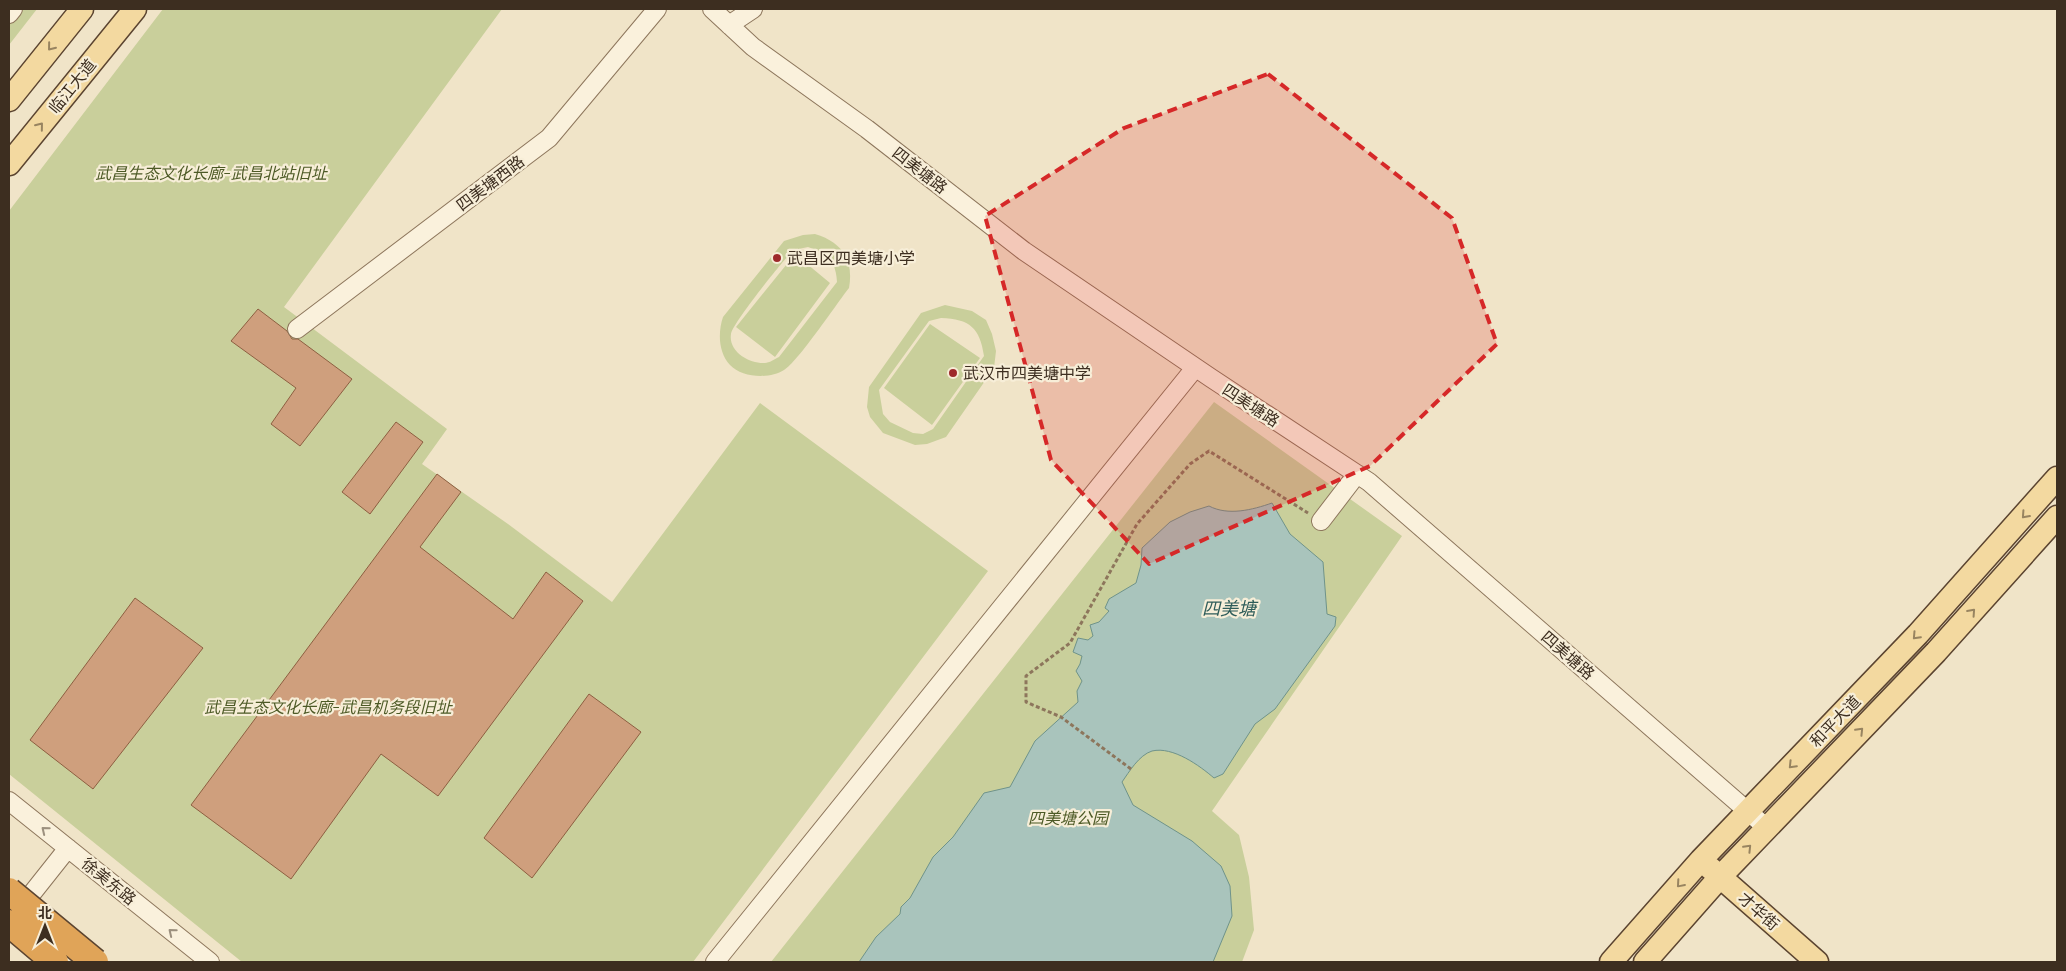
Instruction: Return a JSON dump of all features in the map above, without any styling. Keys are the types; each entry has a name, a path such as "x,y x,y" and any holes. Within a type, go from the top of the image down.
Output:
{"highway":[{"path":"9,891 95,962"},
{"path":"9,924 56,962"}],"main road":[{"path":"9,100 82,9"},
{"name":"临江大道","path":"9,164 135,9"},
{"name":"和平大道","path":"1611,962 1701,860 1918,634 2057,478"},
{"name":"和平大道","path":"1645,962 1720,877 1936,652 2057,517"},
{"name":"才华街","path":"1701,860 1817,962"}],"street":[{"path":"9,14 13,9"},
{"name":"四美塘西路","path":"296,329 549,138 657,9"},
{"name":"四美塘路","path":"712,9 752,48 867,129 1024,251 1195,368 1376,488 1767,828"},
{"path":"729,25 753,9"},
{"path":"715,962 1195,368"},
{"path":"1321,521 1357,474"},
{"name":"徐美东路","path":"9,801 210,962"},
{"path":"9,924 68,848"}],"path":[{"path":"1131,770 1061,717 1026,702 1026,676 1070,643 1137,524 1190,464 1209,451 1321,521"}],"highlighted area":[{"path":"1268,74 1452,218 1497,344 1370,466 1149,564 1051,460 985,216 1124,128"}],"green space":[{"path":"9,9 37,9 9,45"},
{"name":"武昌生态文化长廊-武昌机务段旧址","path":"163,9 502,9 284,307 447,429 422,464 508,524 612,602 760,403 988,571 693,962 242,962 9,774 9,211"},
{"path":"815,234 824,237 839,247 848,261 850,269 849,288 807,345 784,370 764,376 742,373 730,365 723,354 720,342 720,329 723,317 784,241 803,235","holes":["808,247 820,252 829,259 835,269 837,282 779,357 770,362 759,363 741,356 736,351 731,340 733,328 790,254 796,250"]},
{"path":"795,254 830,283 775,357 736,327"},
{"path":"945,305 972,311 986,320 996,351 994,368 946,437 927,444 915,445 883,433 870,417 867,407 869,387 921,313","holes":["941,318 959,320 972,327 980,338 984,356 933,429 923,434 913,433 890,422 883,414 879,390 929,321"]},
{"path":"930,324 980,358 932,425 884,388"},
{"name":"四美塘","path":"1214,402 1402,536 1212,811 1239,835 1249,877 1254,930 1242,962 771,962"}],"water":[{"name":"四美塘","path":"1272,503 1290,534 1323,562 1327,614 1336,617 1335,626 1275,709 1255,724 1223,774 1214,778 1186,758 1169,751 1160,750 1152,751 1143,756 1122,782 1133,805 1192,841 1221,866 1230,886 1232,916 1213,962 859,962 876,937 900,914 901,907 910,898 933,857 953,837 984,793 1010,787 1035,741 1078,702 1077,691 1082,681 1076,671 1082,656 1073,652 1078,638 1088,640 1093,636 1090,625 1099,622 1109,611 1105,608 1109,599 1136,583 1141,565 1142,548 1170,522 1190,512 1209,506 1224,511 1240,511"}],"building":[{"path":"258,309 287,331 292,339 298,339 352,379 300,446 271,424 296,388 231,341"},
{"path":"396,422 423,442 370,514 342,492"},
{"path":"437,474 461,492 420,547 513,619 546,572 583,601 438,796 381,754 291,879 191,805"},
{"path":"135,598 203,648 93,789 30,740"},
{"path":"589,694 641,732 532,878 484,838"}],"place":[{"name":"武昌区四美塘小学","path":"777,258"},
{"name":"武汉市四美塘中学","path":"953,373"}],"park label":[{"name":"武昌生态文化长廊-武昌北站旧址","path":"211,173"},
{"name":"四美塘公园","path":"1068,818"}]}
